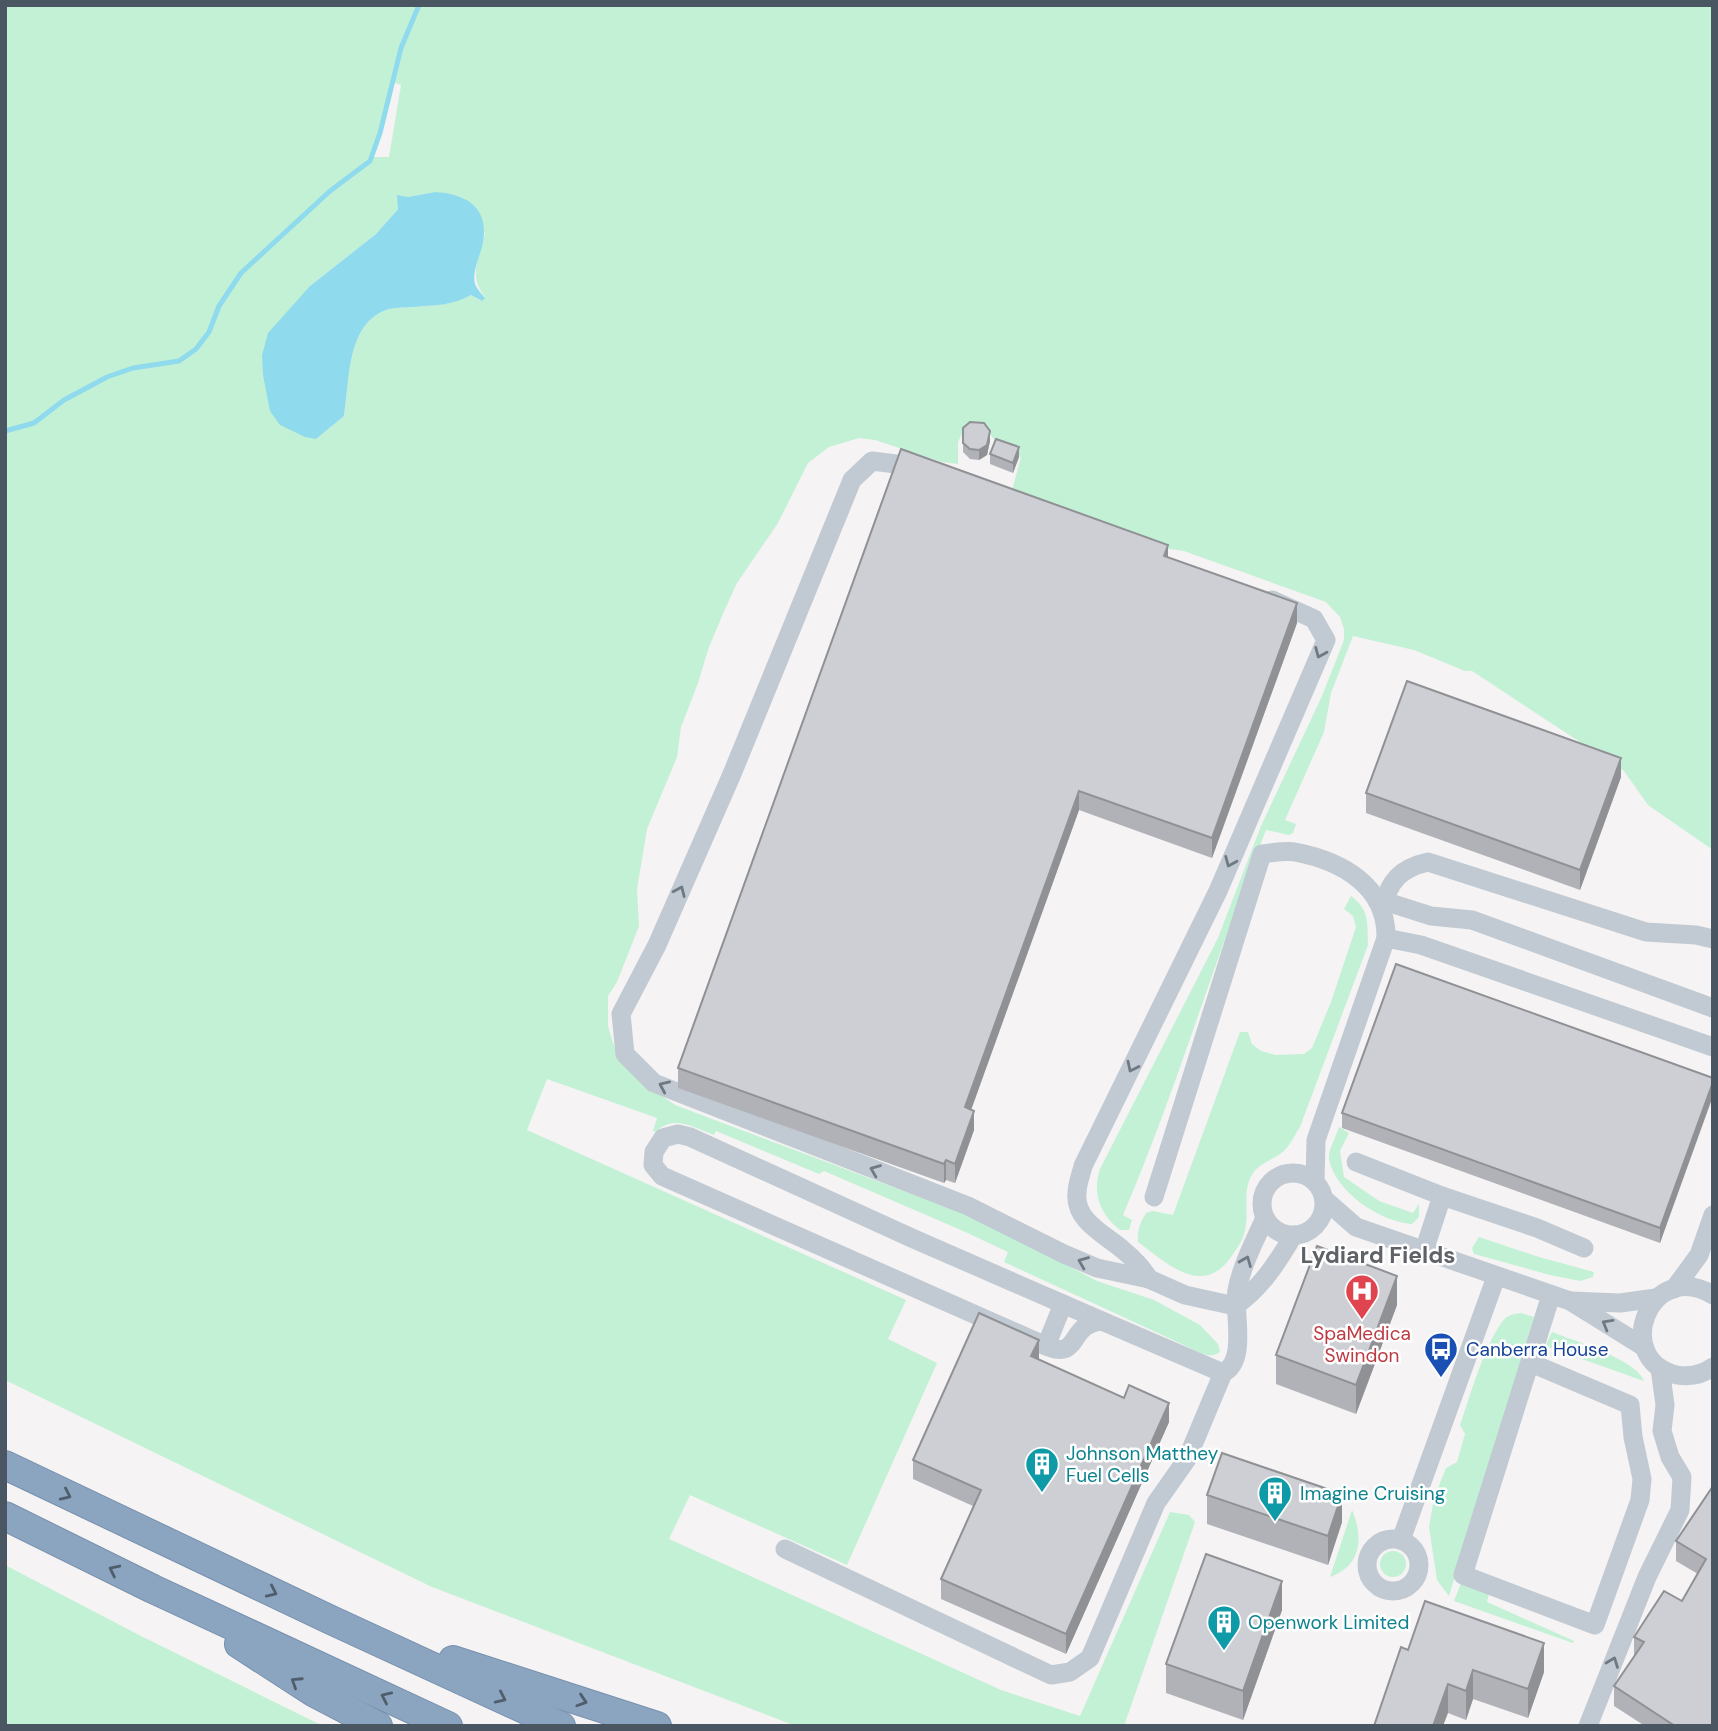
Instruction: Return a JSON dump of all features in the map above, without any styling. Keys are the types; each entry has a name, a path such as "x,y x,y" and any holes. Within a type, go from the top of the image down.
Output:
{"highway":[{"path":"5,1465 561,1726"},
{"path":"5,1516 153,1589 448,1726"},
{"path":"153,1589 313,1692 378,1726"},
{"path":"331,1620 657,1726"}],"street":[{"path":"942,475 916,465 872,461 852,480 732,774 657,945 621,1014 625,1054 654,1083 968,1206 1097,1268 1149,1279 1185,1295 1235,1306"},
{"path":"1149,1279 1141,1266 1096,1231 1083,1216 1076,1195 1083,1166 1218,891 1326,640 1314,619 1254,593"},
{"path":"1154,1197 1262,854 1293,852 1324,861 1356,876 1372,889 1383,905 1387,922 1386,938 1316,1140 1286,1174"},
{"path":"1383,905 1399,873 1409,866 1428,862 1646,932 1696,935 1713,939"},
{"path":"1383,905 1431,916 1472,920 1713,1008"},
{"path":"1386,938 1422,945 1713,1047"},
{"path":"1102,1321 1093,1321 1084,1326 1076,1334 1071,1346 1057,1351 662,1177 653,1165 654,1152 659,1142 670,1135 690,1137 1223,1373"},
{"path":"1316,1140 1320,1190 1324,1211 1320,1221 1313,1229 1293,1236 1273,1229 1265,1218 1261,1207 1264,1192 1272,1180 1296,1173 1320,1190 1356,1227"},
{"path":"1356,1162 1584,1248"},
{"path":"1424,1251 1442,1196"},
{"path":"1713,1215 1699,1255 1648,1308 1642,1334 1644,1347 1651,1359 1672,1374 1697,1375 1713,1367"},
{"path":"785,1549 1051,1675 1070,1672 1090,1658 1156,1503 1187,1459 1223,1373 1231,1366 1237,1349 1238,1334 1235,1306 1245,1263 1265,1218"},
{"path":"1313,1229 1356,1227 1560,1298 1644,1347"},
{"path":"1235,1306 1259,1287 1293,1236"},
{"path":"1699,1255 1709,1294"},
{"path":"1401,1540 1496,1277"},
{"path":"1560,1298 1620,1303 1693,1287 1709,1294"},
{"path":"1531,1363 1630,1405 1633,1437 1642,1479 1640,1500 1595,1625 1463,1576 1531,1363 1560,1298"},
{"path":"1046,1346 1063,1304"},
{"path":"1588,1726 1647,1577 1681,1510 1682,1477 1665,1445 1661,1423 1665,1405 1660,1368"},
{"path":"1665,1405 1685,1376"}],"green space":[{"path":"5,5 1713,5 1713,850 1648,805 1624,771 1472,671 1465,671 1414,650 1353,636 1331,693 1324,732 1285,820 1296,824 1293,833 1289,835 1266,830 1247,878 1161,1120 1123,1215 1132,1220 1129,1230 1120,1230 1103,1210 1097,1187 1100,1169 1218,938 1261,826 1322,696 1344,640 1340,617 1326,602 1184,551 1163,548 1011,494 1021,457 1000,448 990,434 979,427 963,432 958,442 958,464 942,462 875,440 859,438 829,447 808,463 778,523 737,583 709,647 681,727 677,757 647,829 637,889 639,926 617,982 608,996 608,1026 613,1043 625,1062 647,1086 675,1105 957,1211 1097,1281 1154,1300 1200,1325 1218,1344 1220,1352 1207,1355 1199,1352 1004,1262 1008,1252 961,1230 824,1171 819,1174 716,1131 714,1135 676,1123 656,1132 653,1131 657,1118 547,1079 527,1130 906,1300 888,1339 937,1363 847,1565 690,1495 669,1539 1001,1690 1080,1716 1170,1512 1189,1515 1195,1522 1124,1726 796,1726 432,1587 5,1380","holes":["393,82 401,85 389,157 371,157 375,151","435,192 485,233 476,274 485,297 481,301 471,295 443,304 392,308 373,317 363,328 352,356 344,416 316,439 310,286 376,234 408,197"]},
{"path":"1351,896 1362,906 1367,924 1368,945 1300,1127 1285,1150 1260,1166 1252,1175 1247,1192 1245,1233 1233,1254 1222,1267 1210,1274 1186,1274 1138,1242 1141,1223 1146,1213 1153,1211 1173,1215 1240,1032 1248,1032 1252,1044 1261,1051 1276,1055 1304,1054 1312,1048 1331,1002 1356,927 1353,916 1344,909"},
{"path":"1339,1127 1349,1133 1340,1151 1344,1177 1379,1201 1413,1213 1419,1204 1419,1217 1412,1224 1387,1218 1374,1211 1350,1194 1340,1183 1329,1159"},
{"path":"1479,1237 1594,1272 1593,1277 1580,1281 1474,1254 1472,1248"},
{"path":"1521,1313 1534,1317 1449,1596 1437,1580 1429,1527 1434,1498 1446,1468 1457,1462 1465,1434 1460,1425 1489,1344 1504,1320 1510,1315"},
{"path":"1552,1332 1617,1358 1639,1373 1644,1381 1545,1346"},
{"path":"1352,1510 1358,1531 1357,1550 1348,1566 1330,1577"},
{"path":"1393,1551 1402,1555 1406,1564 1402,1573 1393,1577 1384,1573 1380,1564 1384,1555"},
{"path":"5,1565 139,1635 323,1726 5,1726"},
{"path":"1461,1583 1489,1593 1487,1602 1574,1641 1573,1643 1454,1601"}],"water":[{"path":"435,192 458,196 475,206 480,214 484,234 474,280 485,298 482,301 471,295 443,304 392,308 373,317 363,328 352,356 344,416 316,439 305,437 280,425 270,411 263,375 262,355 268,333 310,286 376,234 398,209 397,195 408,197"}],"building":[{"path":"970,422 984,423 990,431 987,445 979,450 970,449 963,443 963,428"},
{"path":"996,439 1019,447 1013,463 990,454"},
{"path":"901,449 1168,545 1164,556 1297,603 1212,838 1079,791 965,1107 974,1111 955,1164 946,1160 944,1164 678,1068"},
{"path":"1407,681 1621,758 1580,870 1366,793"},
{"path":"1396,964 1713,1078 1660,1228 1342,1113"},
{"path":"1317,1246 1397,1276 1356,1385 1276,1355"},
{"name":"Johnson Matthey Fuel Cells","path":"979,1313 1039,1340 1031,1356 1124,1398 1129,1385 1169,1403 1066,1634 941,1579 981,1490 913,1460"},
{"path":"1222,1453 1342,1494 1328,1536 1207,1495"},
{"path":"1713,1486 1713,1726 1675,1726 1614,1686 1644,1642 1634,1637 1664,1591 1682,1601 1706,1559 1676,1541"},
{"name":"Openwork Limited","path":"1206,1554 1282,1581 1243,1691 1166,1664"},
{"path":"1425,1601 1544,1643 1528,1689 1473,1670 1466,1691 1448,1684 1433,1726 1374,1726 1401,1647 1408,1650"}],"waterway":[{"path":"5,431 34,423 64,400 107,377 133,368 179,361 196,349 209,332 219,306 241,273 330,191 370,161 380,133 401,48 419,5"}],"place":[{"name":"SpaMedica Swindon","path":"1362,1321"},
{"name":"Canberra House","path":"1441,1379"},
{"name":"Johnson Matthey Fuel Cells","path":"1042,1494"},
{"name":"Imagine Cruising","path":"1275,1523"},
{"name":"Openwork Limited","path":"1224,1652"}],"district":[{"name":"Lydiard Fields","path":"1378,1255"}]}
